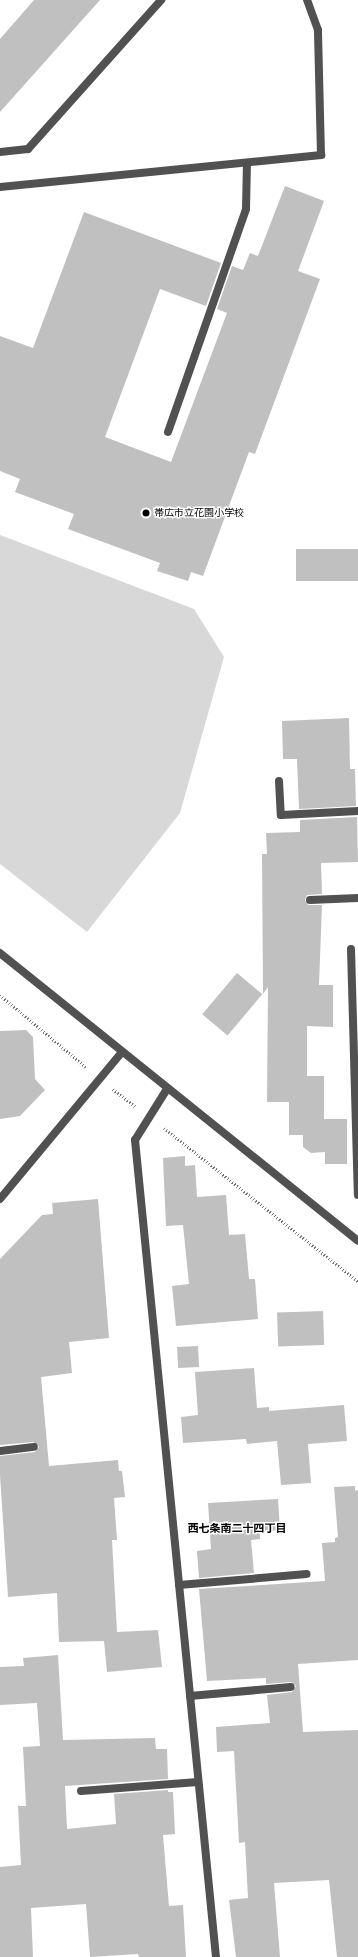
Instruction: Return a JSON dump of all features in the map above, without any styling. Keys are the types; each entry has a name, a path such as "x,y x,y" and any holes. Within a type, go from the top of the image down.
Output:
{"street":[{"path":"0,152 28,149 161,0"},
{"path":"0,187 321,155 318,30 307,0"},
{"path":"168,432 246,209 247,163"},
{"path":"279,781 281,814 358,811"},
{"path":"310,900 358,898"},
{"path":"351,949 358,1195"},
{"path":"0,953 167,1089 358,1241"},
{"path":"0,1199 122,1052"},
{"path":"167,1089 134,1140 216,1957"},
{"path":"0,1451 34,1447"},
{"path":"179,1585 307,1574"},
{"path":"190,1696 291,1687"},
{"path":"81,1791 198,1782"}],"path":[{"path":"0,995 100,1079 358,1282"}],"shaded area":[{"path":"0,535 194,609 224,657 180,813 87,932 0,864"}],"building":[{"path":"34,0 100,0 0,112 0,39"},
{"path":"285,186 324,201 298,271 320,279 255,454 249,452 203,576 191,572 188,581 157,571 160,563 68,529 74,514 15,492 20,479 0,471 0,336 33,348 84,212 221,263 206,306 160,289 105,437 171,462 227,313 217,309 232,266 243,270 250,253 258,256"},
{"path":"296,549 358,549 358,581 296,581"},
{"path":"349,718 350,769 355,769 356,806 299,809 297,759 283,759 282,721"},
{"path":"357,817 358,862 321,863 322,894 307,895 305,900 308,905 322,905 319,985 333,985 333,1027 307,1026 307,1076 324,1076 324,1119 347,1119 347,1164 325,1164 325,1152 311,1153 303,1147 303,1135 289,1135 289,1102 267,1102 268,987 263,994 262,854 267,854 266,833 300,832 300,820"},
{"path":"237,973 262,994 228,1036 202,1014"},
{"path":"26,1030 33,1037 35,1079 45,1090 20,1116 0,1119 0,1031"},
{"path":"185,1156 185,1166 195,1165 197,1197 226,1195 229,1235 245,1234 249,1279 255,1279 258,1319 176,1326 172,1286 189,1284 183,1225 166,1226 163,1158"},
{"path":"98,1199 109,1338 69,1342 72,1373 41,1377 49,1466 118,1460 119,1471 122,1471 125,1497 114,1498 117,1540 112,1540 117,1632 158,1630 162,1667 107,1672 104,1641 59,1642 57,1593 8,1597 0,1475 0,1456 35,1452 39,1447 34,1442 0,1445 0,1259 42,1215 53,1214 52,1203"},
{"path":"323,1311 324,1345 278,1347 277,1313"},
{"path":"198,1346 199,1367 178,1368 177,1347"},
{"path":"254,1368 257,1408 269,1407 269,1411 344,1405 347,1441 308,1444 311,1483 281,1485 277,1441 247,1444 246,1439 183,1443 181,1417 198,1415 195,1372"},
{"path":"355,1486 355,1491 358,1490 358,1660 298,1664 303,1732 358,1730 358,1957 337,1957 329,1880 274,1883 280,1957 236,1957 229,1900 248,1898 245,1842 239,1843 234,1751 217,1752 216,1727 270,1723 267,1695 292,1692 296,1686 291,1682 266,1684 266,1678 207,1681 199,1589 325,1581 322,1543 335,1542 335,1538 338,1537 334,1487"},
{"path":"278,1499 280,1530 260,1532 260,1539 251,1540 254,1573 199,1578 197,1551 211,1549 208,1503"},
{"path":"58,1655 63,1740 155,1738 156,1749 167,1749 168,1779 65,1786 67,1829 116,1824 114,1794 168,1790 168,1792 173,1792 175,1834 163,1835 169,1906 183,1905 186,1957 139,1957 138,1954 90,1957 86,1904 31,1908 33,1957 0,1957 0,1867 21,1865 18,1806 26,1806 23,1747 40,1746 37,1703 0,1705 0,1667 24,1666 23,1658"}],"place":[{"name":"帯広市立花園小学校","path":"146,513"}],"district":[{"name":"西七条南二十四丁目","path":"237,1529"}]}
